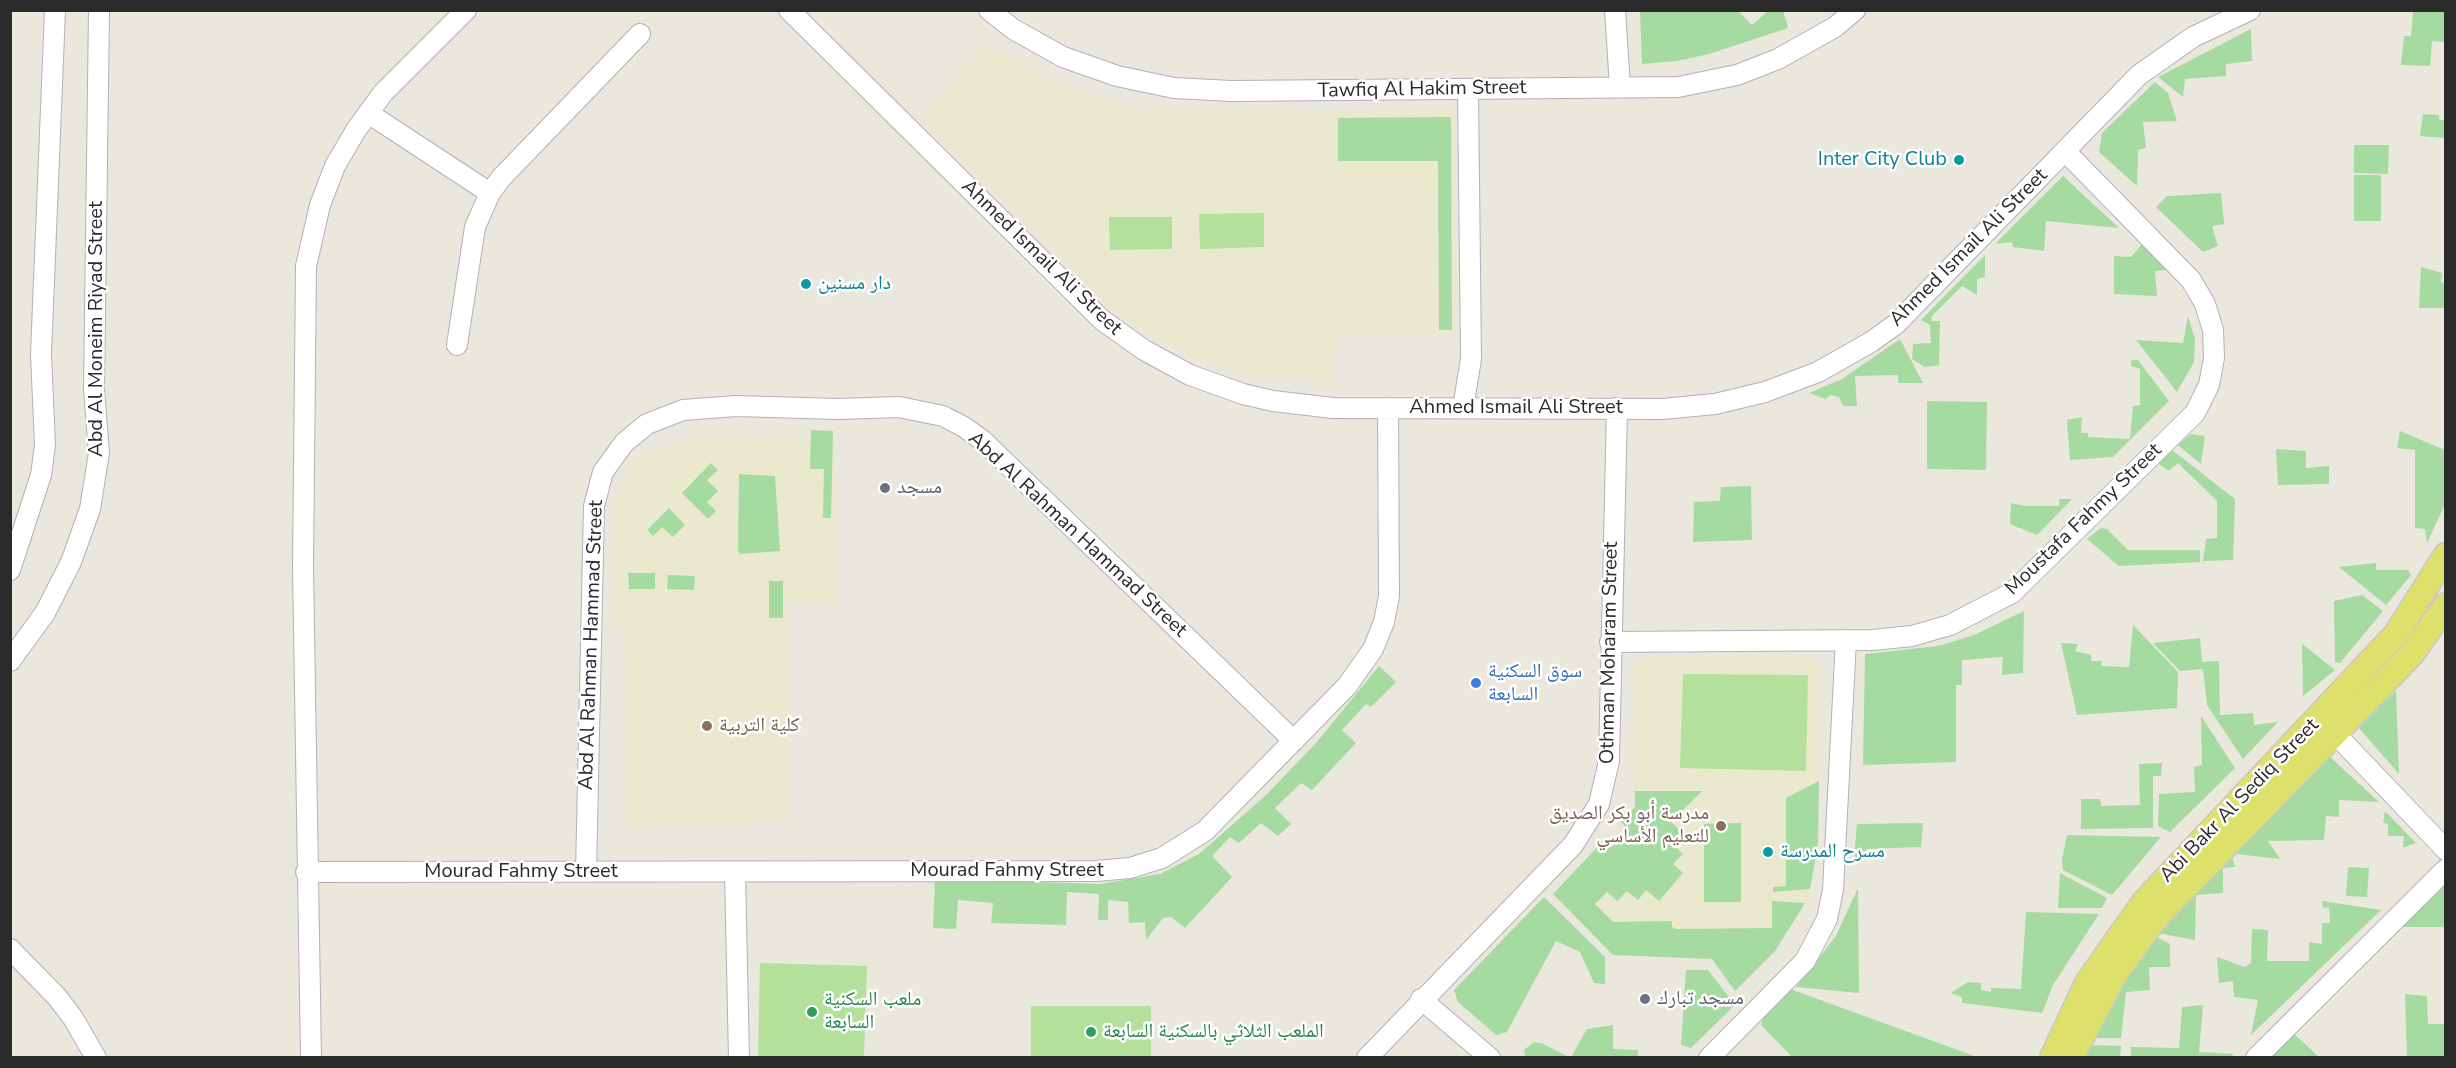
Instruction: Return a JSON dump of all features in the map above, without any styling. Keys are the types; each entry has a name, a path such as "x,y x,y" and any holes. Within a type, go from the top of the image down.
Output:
{"main road":[{"name":"Abi Bakr Al Sediq Street","path":"2071,1058 2115,974 2155,919 2327,726 2396,634 2445,555"},
{"name":"Abi Bakr Al Sediq Street","path":"2052,1058 2087,983 2144,902 2327,726 2412,654 2445,604"}],"street":[{"path":"10,570 41,475 45,445 41,354 55,10"},
{"name":"Abd Al Moneim Riyad Street","path":"10,662 45,613 71,562 90,509 99,453 94,389 99,10"},
{"path":"311,1058 306,872 303,532 306,266 314,225 327,186 345,148 368,113 400,75 466,10"},
{"name":"Ahmed Ismail Ali Street","path":"789,10 1102,320 1144,350 1214,385 1263,399 1333,408 1689,407 1740,399 1790,384 1845,358 1896,324 2156,61 2208,28 2250,10"},
{"name":"Tawfiq Al Hakim Street","path":"989,10 1012,29 1063,57 1117,76 1174,88 1232,92 1678,87 1737,75 1778,59 1808,44 1855,10"},
{"path":"1615,10 1620,87"},
{"path":"457,345 475,227 490,193 501,178 640,34"},
{"path":"1463,408 1471,359 1468,89"},
{"path":"368,113 490,193"},
{"name":"Moustafa Fahmy Street","path":"1610,642 1893,639 1932,631 1972,616 2012,593 2195,413 2212,372 2214,344 2210,317 2199,292 2191,280 2065,151"},
{"name":"Abd Al Rahman Hammad Street","path":"586,872 594,506 603,472 624,443 647,424 683,410 727,406 838,409 899,407 943,416 963,427 990,448 1293,741"},
{"name":"Mourad Fahmy Street","path":"306,872 1096,871 1130,868 1162,858 1192,841 1293,741 1357,674 1373,649 1384,622 1389,596 1388,408"},
{"name":"Othman Moharam Street","path":"1366,1058 1573,845 1592,817 1604,790 1609,761 1617,408"},
{"path":"1709,1058 1805,961 1827,919 1833,890 1846,640"},
{"path":"2327,726 2445,850"},
{"path":"2256,1058 2445,869"},
{"path":"735,873 739,1058"},
{"path":"10,949 63,1004 96,1058"},
{"path":"1421,999 1490,1058"}],"shaded area":[{"path":"986,42 1031,71 1058,84 1141,110 1456,111 1456,334 1335,335 1333,381 1265,377 1241,372 1194,359 1136,328 1118,314 921,120"},
{"name":"كلية التربية","path":"696,436 835,438 836,603 786,603 788,821 627,827 626,631 612,631 613,504 633,462"},
{"name":"مدرسة أبو بكر الصديق للتعليم الأساسي","path":"1644,657 1810,658 1820,670 1818,845 1808,899 1785,938 1735,991 1712,959 1613,955 1553,894 1604,840 1612,847 1628,829 1621,822 1635,807 1635,666"}],"green space":[{"path":"1640,11 1738,11 1752,25 1768,11 1783,11 1788,28 1709,54 1677,61 1642,64"},
{"path":"2413,12 2445,12 2445,42 2432,41 2430,66 2401,65 2404,36 2411,36"},
{"path":"2251,29 2252,61 2226,64 2226,76 2185,79 2183,97 2158,77"},
{"path":"2155,82 2168,93 2177,121 2143,122 2146,148 2138,150 2137,186 2099,152 2102,133"},
{"path":"2423,114 2439,115 2439,120 2445,120 2445,138 2420,136"},
{"path":"1451,117 1452,330 1439,330 1438,161 1338,161 1338,118"},
{"path":"2354,145 2389,145 2388,174 2354,173"},
{"path":"2354,175 2381,175 2381,221 2354,221"},
{"path":"2063,176 2119,228 2046,221 2044,251 2013,247 2012,242 1995,244"},
{"path":"2221,193 2224,224 2212,226 2218,246 2203,252 2156,207 2167,196"},
{"path":"1264,213 1264,247 1200,249 1199,214"},
{"path":"1109,217 1172,217 1172,249 1110,250"},
{"path":"2142,244 2169,270 2155,271 2157,296 2114,294 2114,256 2131,257"},
{"path":"1985,255 1985,277 1977,279 1977,295 1962,286 1931,317 1932,321 1940,321 1939,365 1925,367 1912,359 1913,344 1931,343 1930,325 1921,320"},
{"path":"2421,267 2442,273 2441,282 2445,283 2445,308 2419,308"},
{"path":"2188,316 2195,339 2194,362 2177,392 2136,340 2183,343"},
{"path":"1900,339 1923,383 1898,383 1898,375 1855,376 1857,406 1843,406 1839,397 1831,395 1825,399 1809,393 1842,379"},
{"path":"2131,360 2138,360 2169,401 2113,457 2070,460 2067,420 2082,417 2081,433 2088,433 2088,437 2130,439 2133,406 2140,405 2140,369 2131,366"},
{"path":"1927,401 1987,402 1986,470 1927,469"},
{"path":"811,430 833,431 831,518 823,518 824,469 810,469"},
{"path":"2400,431 2445,450 2445,504 2427,543 2425,529 2415,528 2415,450 2397,448"},
{"path":"2191,434 2205,436 2201,464 2178,445"},
{"path":"2276,449 2306,451 2306,468 2329,466 2329,484 2278,485"},
{"path":"2172,450 2235,499 2233,560 2203,561 2206,539 2217,538 2217,501 2178,463 2169,471 2158,463"},
{"path":"711,463 718,470 707,480 718,491 707,502 716,511 708,519 682,493"},
{"path":"739,474 775,476 780,551 740,554 738,551"},
{"path":"1751,486 1752,540 1693,542 1694,502 1720,501 1721,487"},
{"path":"2059,499 2072,499 2037,535 2010,524 2011,503 2025,506 2059,506"},
{"path":"669,508 685,525 673,537 662,527 653,536 647,530"},
{"path":"2101,528 2107,529 2128,550 2200,550 2200,562 2119,566 2087,539"},
{"path":"2376,563 2376,570 2408,570 2411,575 2386,605 2339,567"},
{"path":"628,573 655,573 655,589 629,589"},
{"path":"668,575 695,576 694,590 667,589"},
{"path":"769,581 783,581 783,618 769,618"},
{"path":"2362,595 2383,611 2340,663 2335,662 2334,601"},
{"path":"2024,611 2023,673 2002,675 2003,657 1962,660 1962,685 1956,685 1956,762 1863,765 1865,654 1938,646 1974,635"},
{"path":"2133,625 2178,672 2177,708 2077,715 2061,643 2078,644 2075,651 2091,655 2091,661 2102,661 2101,666 2129,667"},
{"path":"2200,638 2202,662 2219,661 2220,715 2253,713 2254,725 2278,722 2243,759 2207,705 2203,669 2180,671 2153,643"},
{"path":"2302,644 2335,670 2303,696"},
{"path":"1379,666 1396,682 1371,707 1366,704 1342,730 1356,743 1312,790 1301,783 1275,808 1291,824 1278,836 1261,823 1239,843 1230,837 1212,856 1232,877 1185,928 1171,917 1163,918 1146,940 1145,922 1129,923 1128,902 1108,900 1108,920 1098,920 1099,894 1067,892 1066,925 991,923 993,903 958,900 956,929 933,928 935,879 1100,884 1160,874 1199,854 1265,796 1316,743"},
{"path":"1683,674 1808,675 1806,771 1680,768"},
{"path":"2396,691 2399,774 2357,726"},
{"path":"2201,716 2235,768 2170,832 2158,826 2159,794 2195,792 2194,767 2202,765"},
{"path":"2329,756 2379,802 2339,800 2339,817 2326,816 2324,840 2268,841 2280,859 2228,853"},
{"path":"2162,763 2161,776 2153,776 2153,828 2081,829 2081,799 2100,799 2101,806 2140,805 2139,764"},
{"path":"1819,781 1818,845 1810,889 1773,892 1773,887 1786,886 1786,798"},
{"path":"1635,791 1702,791 1671,822 1683,833 1673,844 1683,854 1673,864 1683,873 1659,901 1646,890 1638,900 1627,891 1617,901 1607,892 1595,904 1613,922 1672,921 1672,927 1676,929 1772,928 1772,901 1805,903 1775,951 1735,991 1712,959 1613,955 1553,894 1604,840 1612,847 1628,829 1621,822 1635,807"},
{"path":"2385,811 2416,843 2403,848 2404,836 2388,836 2388,824 2383,823"},
{"path":"1741,823 1741,902 1704,902 1704,824"},
{"path":"1923,823 1921,847 1866,849 1865,857 1854,858 1857,824"},
{"path":"2067,835 2161,837 2112,895 2063,870 2062,860"},
{"path":"2222,858 2233,859 2235,867 2223,868 2223,893 2196,895 2195,940 2158,933"},
{"path":"2348,867 2369,868 2367,897 2346,896"},
{"path":"2060,873 2107,898 2102,908 2058,908"},
{"path":"2445,882 2445,927 2398,927"},
{"path":"1858,888 1859,993 1796,987 1836,936"},
{"path":"1544,897 1605,957 1605,984 1594,983 1580,952 1556,941 1507,1032 1496,1035 1458,1002 1454,990"},
{"path":"2322,901 2381,910 2251,1035 2258,1000 2234,997 2233,981 2219,983 2217,957 2245,967 2251,963 2252,929 2268,930 2267,961 2309,961 2309,942 2322,944 2322,923 2330,923 2329,907 2323,908"},
{"path":"2026,912 2099,914 2053,985 2042,1013 1962,1003 1962,997 1951,993 1968,982 1981,983 1981,990 1991,992 1991,988 2021,989"},
{"path":"2153,935 2170,944 2170,967 2149,967 2150,990 2126,992 2121,1038 2092,1038 2109,1004"},
{"name":"ملعب السكنية السابعة","path":"760,963 867,966 864,1057 758,1057"},
{"path":"1686,970 1708,970 1735,1005 1691,1048 1681,1045"},
{"path":"1790,989 1977,1057 1792,1057 1761,1025 1764,1016"},
{"path":"2405,994 2427,996 2428,1024 2445,1024 2445,1057 2407,1057"},
{"path":"2203,1005 2199,1052 2234,1054 2231,1057 2131,1057 2131,1047 2179,1048 2182,1007"},
{"name":"الملعب الثلاثي بالسكنية السابعة","path":"1031,1006 1151,1006 1151,1057 1031,1057"},
{"path":"1613,1025 1613,1049 1638,1050 1638,1057 1571,1057 1587,1029"},
{"path":"2292,1032 2319,1057 2268,1058"},
{"path":"1534,1042 1569,1057 1525,1057 1524,1050"},
{"path":"2090,1045 2121,1046 2120,1057 2084,1058"}],"place":[{"name":"Inter City Club","path":"1959,160"},
{"name":"دار مسنين","path":"806,284"},
{"name":"مسجد","path":"885,488"},
{"name":"سوق السكنية السابعة","path":"1476,683"},
{"name":"كلية التربية","path":"707,726"},
{"name":"مدرسة أبو بكر الصديق للتعليم الأساسي","path":"1721,826"},
{"name":"مسرح المدرسة","path":"1768,852"},
{"name":"مسجد تبارك","path":"1645,999"},
{"name":"ملعب السكنية السابعة","path":"812,1012"},
{"name":"الملعب الثلاثي بالسكنية السابعة","path":"1091,1032"}]}
